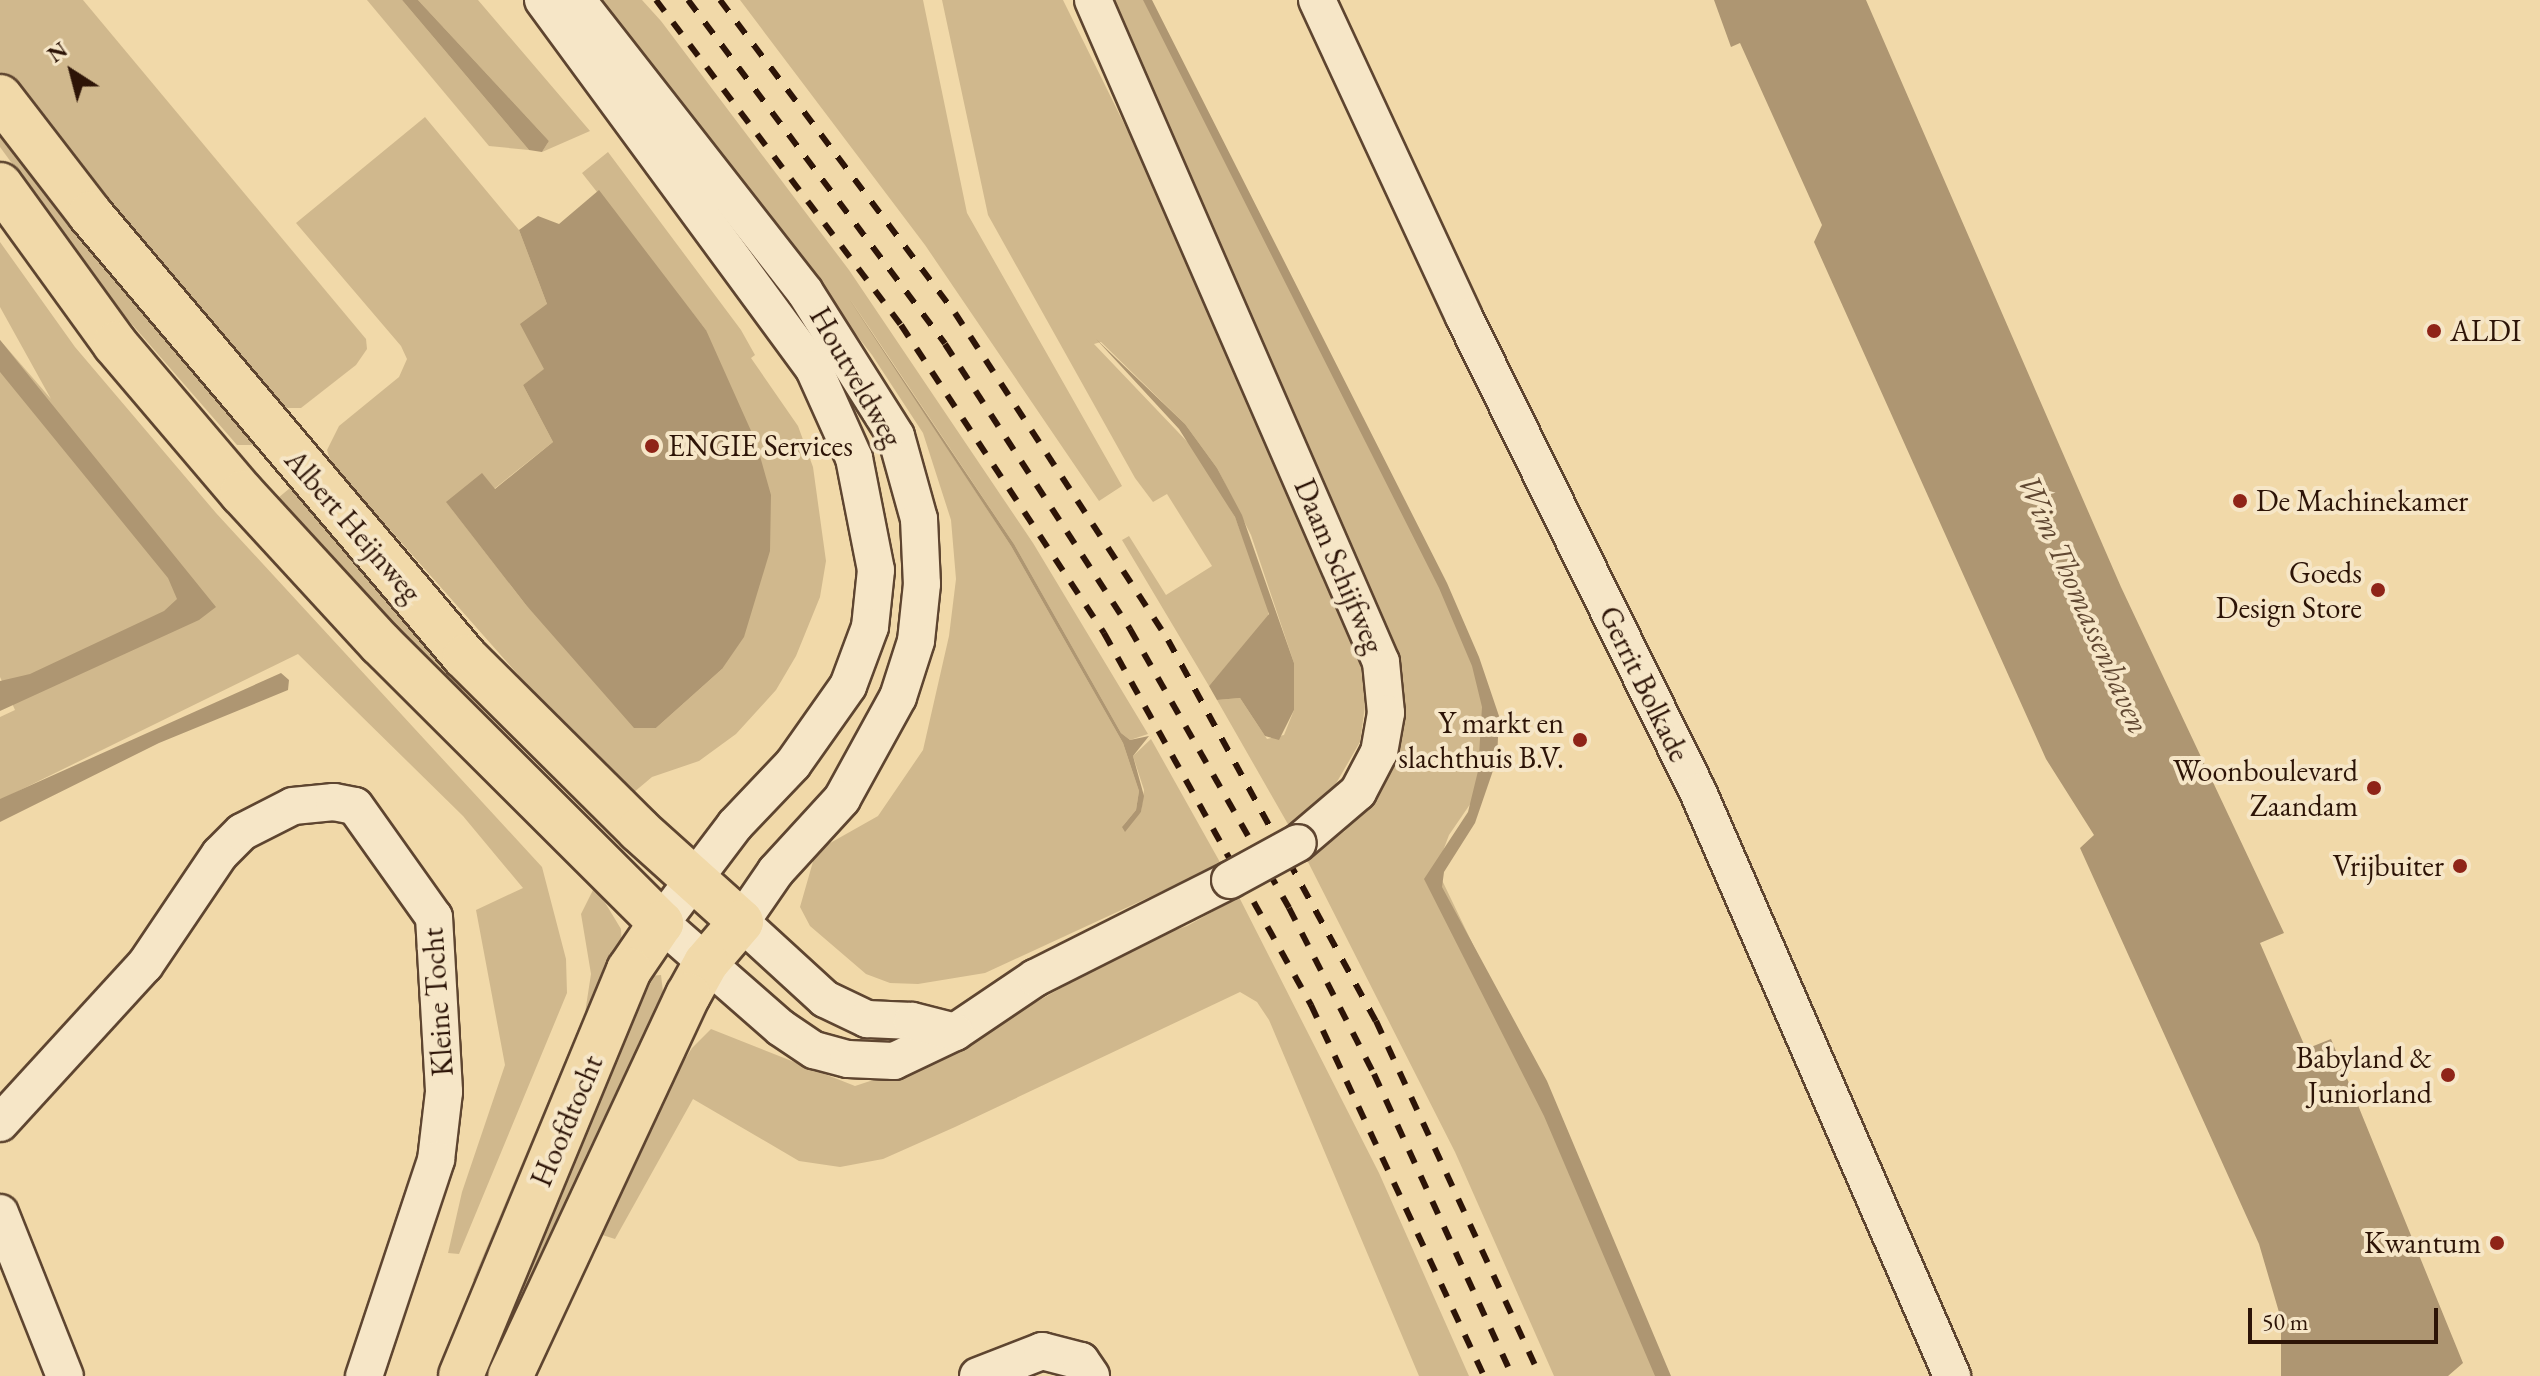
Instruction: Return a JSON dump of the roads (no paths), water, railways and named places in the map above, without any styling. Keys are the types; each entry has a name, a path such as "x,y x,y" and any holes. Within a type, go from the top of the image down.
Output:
{"main road":[{"name":"Albert Heijnweg","path":"0,97 130,262 465,657 741,922"},
{"name":"Albert Heijnweg","path":"0,185 97,321 242,493 380,643 661,923"},
{"name":"Hoofdtocht","path":"510,1376 706,963 741,922"},
{"name":"Hoofdtocht","path":"461,1376 629,970 661,923"}],"street":[{"name":"Houtveldweg","path":"543,0 814,369 854,458 868,515 876,570 870,627 848,686 793,764 694,878"},
{"name":"Houtveldweg","path":"577,0 734,195 813,304 896,436 919,519 922,584 916,641 898,697 842,799 776,871 741,922"},
{"name":"Daam Schijfweg","path":"706,963 781,1028 814,1050 848,1059 894,1061 955,1032 1035,978 1298,843 1358,792 1379,752 1386,713 1381,662 1093,0"},
{"name":"Gerrit Bolkade","path":"1317,0 1464,317 1698,792 1952,1376"},
{"name":"Kleine Tocht","path":"0,1123 145,965 220,854 242,832 293,806 355,806 379,832 434,917 444,1092 436,1160 364,1376"},
{"name":"Hoofdtocht","path":"661,923 694,878"},
{"path":"741,922 825,999 867,1019 912,1021 955,1032"},
{"name":"Albert Heijnweg","path":"661,923 706,963"},
{"path":"0,1213 65,1376"},
{"path":"978,1376 1042,1351 1081,1361 1091,1376"}],"water":[{"path":"402,0 418,0 549,141 542,152 529,150"},
{"path":"1143,0 1152,0 1447,583 1479,657 1499,716 1497,759 1475,823 1444,872 1442,887 1547,1081 1671,1376 1655,1376 1544,1116 1424,879 1468,812 1478,771 1482,707 1472,666 1439,588"},
{"name":"Wim Thomassenhaven","path":"1714,0 1866,0 2121,587 2284,933 2260,943 2306,1049 2331,1039 2463,1363 2448,1376 2281,1376 2281,1319 2259,1244 2080,848 2094,835 2046,759 1814,242 1822,225 1740,43 1731,47"},
{"path":"599,190 706,330 756,442 771,495 770,551 744,637 722,669 656,728 634,728 526,605 446,502 482,473 495,489 553,442 523,385 544,369 520,324 547,304 519,230 538,216 559,224"},
{"path":"849,299 1014,544 1121,733 1130,740 1149,736 1133,756 1144,796 1141,812 1125,832 1122,827 1136,810 1139,791 1123,743 1011,546"},
{"path":"1096,339 1185,424 1217,468 1242,515 1294,663 1294,710 1279,740 1265,736 1240,698 1217,700 1209,686 1269,614 1235,517 1179,429"},
{"path":"0,340 216,607 199,620 0,711 0,681 30,674 164,611 177,599 168,578 0,372"},
{"path":"281,673 289,680 288,690 159,743 0,822 0,799"}],"railway":[{"path":"656,0 901,325 1104,633 1311,1005 1484,1376"},
{"path":"688,0 945,344 1130,629 1289,908 1374,1074 1512,1376"},
{"path":"720,0 955,313 1168,640 1376,1021 1540,1376"}],"place":[{"name":"ALDI","path":"2434,331"},
{"name":"ENGIE Services","path":"652,446"},
{"name":"De Machinekamer","path":"2240,501"},
{"name":"Goeds Design Store","path":"2378,590"},
{"name":"Y markt en slachthuis B.V.","path":"1580,740"},
{"name":"Woonboulevard Zaandam","path":"2374,788"},
{"name":"Vrijbuiter","path":"2460,866"},
{"name":"Babyland & Juniorland","path":"2448,1075"},
{"name":"Kwantum","path":"2497,1243"}]}
